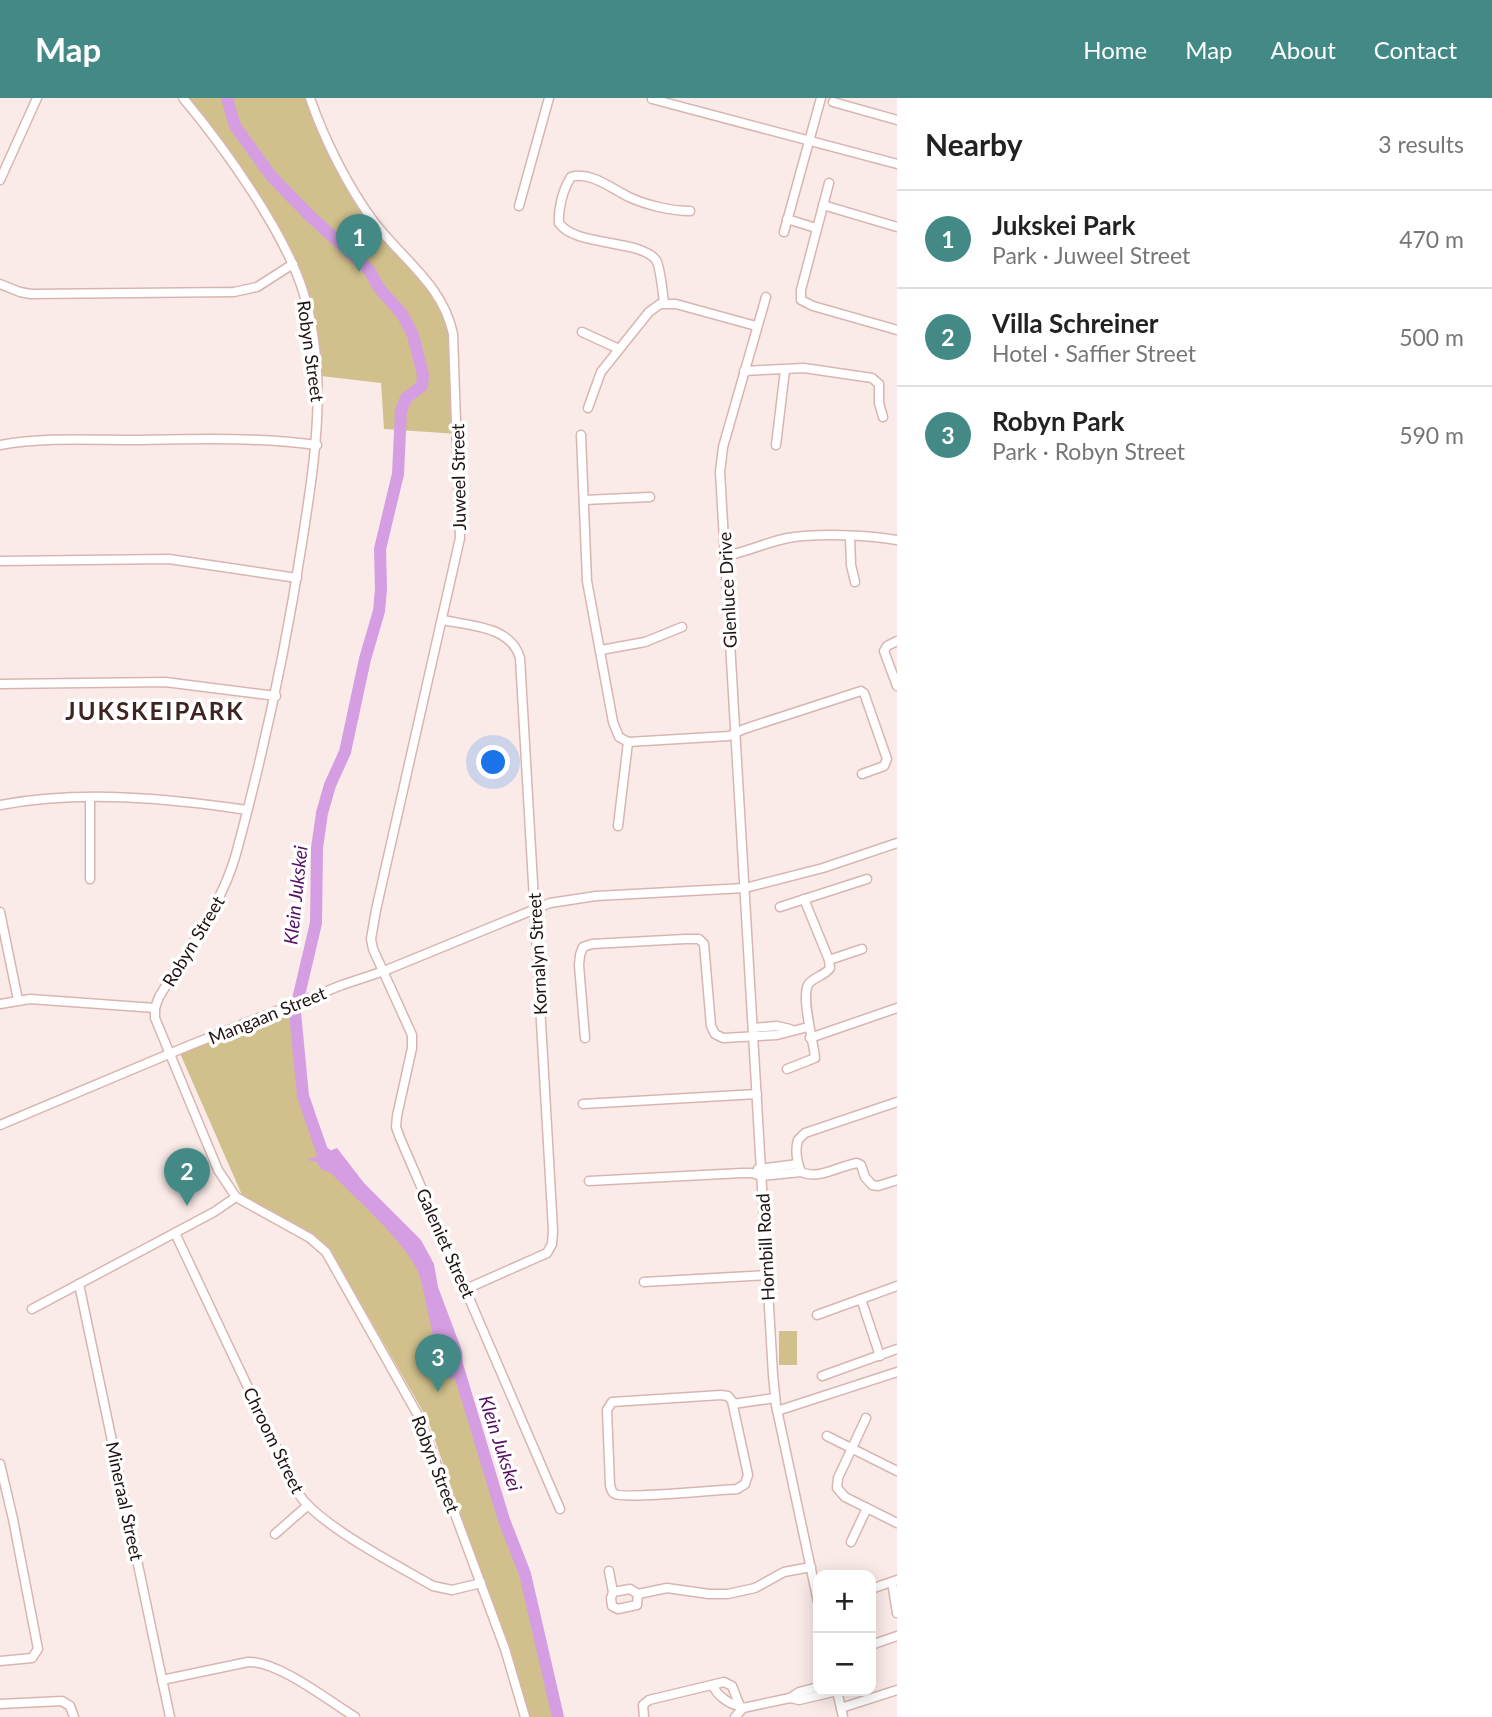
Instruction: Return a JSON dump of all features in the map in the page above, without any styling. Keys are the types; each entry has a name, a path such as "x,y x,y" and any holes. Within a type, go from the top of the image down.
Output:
{"street":[{"path":"0,180 37,98"},
{"name":"Robyn Street","path":"183,98 255,199 293,264 305,300 313,340 319,402 317,445 276,696 231,872 221,898 159,997 155,1018 228,1189 236,1197 310,1238 331,1259 419,1417 505,1649 525,1717"},
{"name":"Juweel Street","path":"310,98 331,147 365,209 378,228 435,290 450,322 454,349 461,522 458,549 372,928 373,950 384,971"},
{"path":"519,205 549,98"},
{"path":"784,232 821,98"},
{"path":"652,99 897,164"},
{"path":"833,102 897,120"},
{"path":"664,303 659,268 654,257 641,251 568,233 559,223 559,210 569,179 578,176 611,186 635,199 690,211"},
{"path":"829,183 801,290 801,300 813,306 897,330"},
{"path":"823,205 897,227"},
{"path":"787,219 816,228"},
{"path":"0,284 31,294 234,292 257,287 293,264"},
{"name":"Glenluce Drive","path":"745,888 720,460 765,297"},
{"path":"588,408 598,376 649,312 664,303 757,326"},
{"path":"582,332 619,349"},
{"path":"744,371 799,368 875,380 880,386 879,403 883,417"},
{"path":"776,445 785,370"},
{"path":"581,435 586,573 615,729 622,740 628,742 727,737 863,691 887,758 884,766 862,774"},
{"path":"0,444 43,440 217,439 273,440 317,445"},
{"path":"584,500 650,497"},
{"path":"725,556 744,553 787,538 850,537 897,540"},
{"path":"850,537 855,582"},
{"path":"0,561 160,559 222,565 297,578"},
{"name":"Kornalyn Street","path":"443,620 504,635 515,644 519,652 523,684 552,1244 544,1254 466,1289"},
{"path":"601,650 645,642 682,627"},
{"path":"897,641 887,646 884,651 897,685"},
{"path":"0,684 164,682 276,696"},
{"path":"618,826 628,742"},
{"path":"0,805 43,799 159,798 247,810"},
{"path":"90,799 90,879"},
{"name":"Mangaan Street","path":"0,1125 169,1054 557,901 745,888 823,868 897,843"},
{"path":"780,907 866,878"},
{"name":"Hornbill Road","path":"745,888 757,1094 758,1172 775,1398 813,1577"},
{"path":"787,1069 815,1058 808,1027 807,986 830,968 804,899"},
{"path":"0,912 18,1000"},
{"path":"585,1038 579,959 585,946 696,939 706,948 712,1031 723,1038 753,1032 778,1035 808,1027"},
{"path":"829,960 862,948"},
{"name":"Galeniet Street","path":"384,971 412,1040 396,1127 560,1509"},
{"path":"0,1004 18,1000 61,1000 155,1008"},
{"path":"810,1038 897,1008"},
{"path":"583,1104 757,1094"},
{"path":"800,1168 796,1144 801,1135 897,1102"},
{"path":"589,1181 800,1168 809,1174 823,1173 857,1163 861,1165 865,1177 872,1185 878,1186 897,1180"},
{"path":"32,1309 225,1206 236,1197"},
{"name":"Chroom Street","path":"175,1233 291,1478 307,1506 327,1522 433,1586 452,1590 481,1583"},
{"path":"645,1282 767,1275"},
{"name":"Mineraal Street","path":"79,1284 170,1717"},
{"path":"817,1315 897,1286"},
{"path":"861,1299 880,1356"},
{"path":"822,1377 897,1351"},
{"path":"777,1411 897,1372"},
{"path":"721,1395 728,1396 733,1404 748,1475 747,1482 742,1487 634,1495 617,1495 612,1491 607,1410 612,1402 721,1395"},
{"path":"733,1404 775,1398"},
{"path":"866,1418 838,1478 837,1488 845,1497 897,1523"},
{"path":"827,1436 897,1471"},
{"path":"0,1464 38,1649 32,1658 0,1661"},
{"path":"275,1534 307,1506"},
{"path":"851,1542 867,1508"},
{"path":"613,1592 630,1589 638,1594 667,1588 728,1594 755,1588 784,1573 811,1567"},
{"path":"609,1572 613,1592 612,1606 618,1609 637,1605 638,1594"},
{"path":"876,1587 894,1581 897,1614"},
{"path":"876,1642 897,1636"},
{"path":"162,1680 248,1662 262,1662 277,1668 355,1717"},
{"path":"644,1717 643,1705 649,1700 724,1682 732,1684 740,1708 735,1717"},
{"path":"713,1685 723,1698 740,1708 790,1698 813,1688"},
{"path":"842,1712 897,1690"},
{"path":"790,1698 799,1700 816,1696"},
{"path":"0,1704 62,1701 70,1706 74,1717"}],"shaded area":[{"path":"186,98 313,98 319,118 351,185 424,278 452,331 458,434 384,429 381,383 321,376 316,329 296,265"},
{"path":"295,1012 303,1096 321,1151 341,1166 417,1249 504,1520 525,1574 558,1717 526,1717 487,1591 428,1420 329,1248 242,1195 179,1051"},
{"path":"337,1148 364,1183 421,1240 434,1264 438,1287 462,1351 463,1367 452,1380 441,1362 419,1274 413,1262 392,1235 331,1173 321,1169 317,1162 307,1160"},
{"path":"779,1331 797,1331 797,1365 779,1365"}],"waterway":[{"name":"Klein Jukskei","path":"227,98 235,126 272,177 369,270 379,288 402,314 413,335 423,375 422,386 406,398 401,411 398,474 380,549 379,611 365,659 345,752 330,785 322,813 317,848 316,923 295,1012 303,1096 322,1151 337,1163"},
{"name":"Klein Jukskei","path":"455,1358 504,1520 525,1574 558,1717"}],"place":[{"name":"Jukskei Park","path":"359,272"},
{"name":"Villa Schreiner","path":"187,1206"},
{"name":"Robyn Park","path":"438,1392"}],"district":[{"name":"JUKSKEIPARK","path":"155,710"}]}
